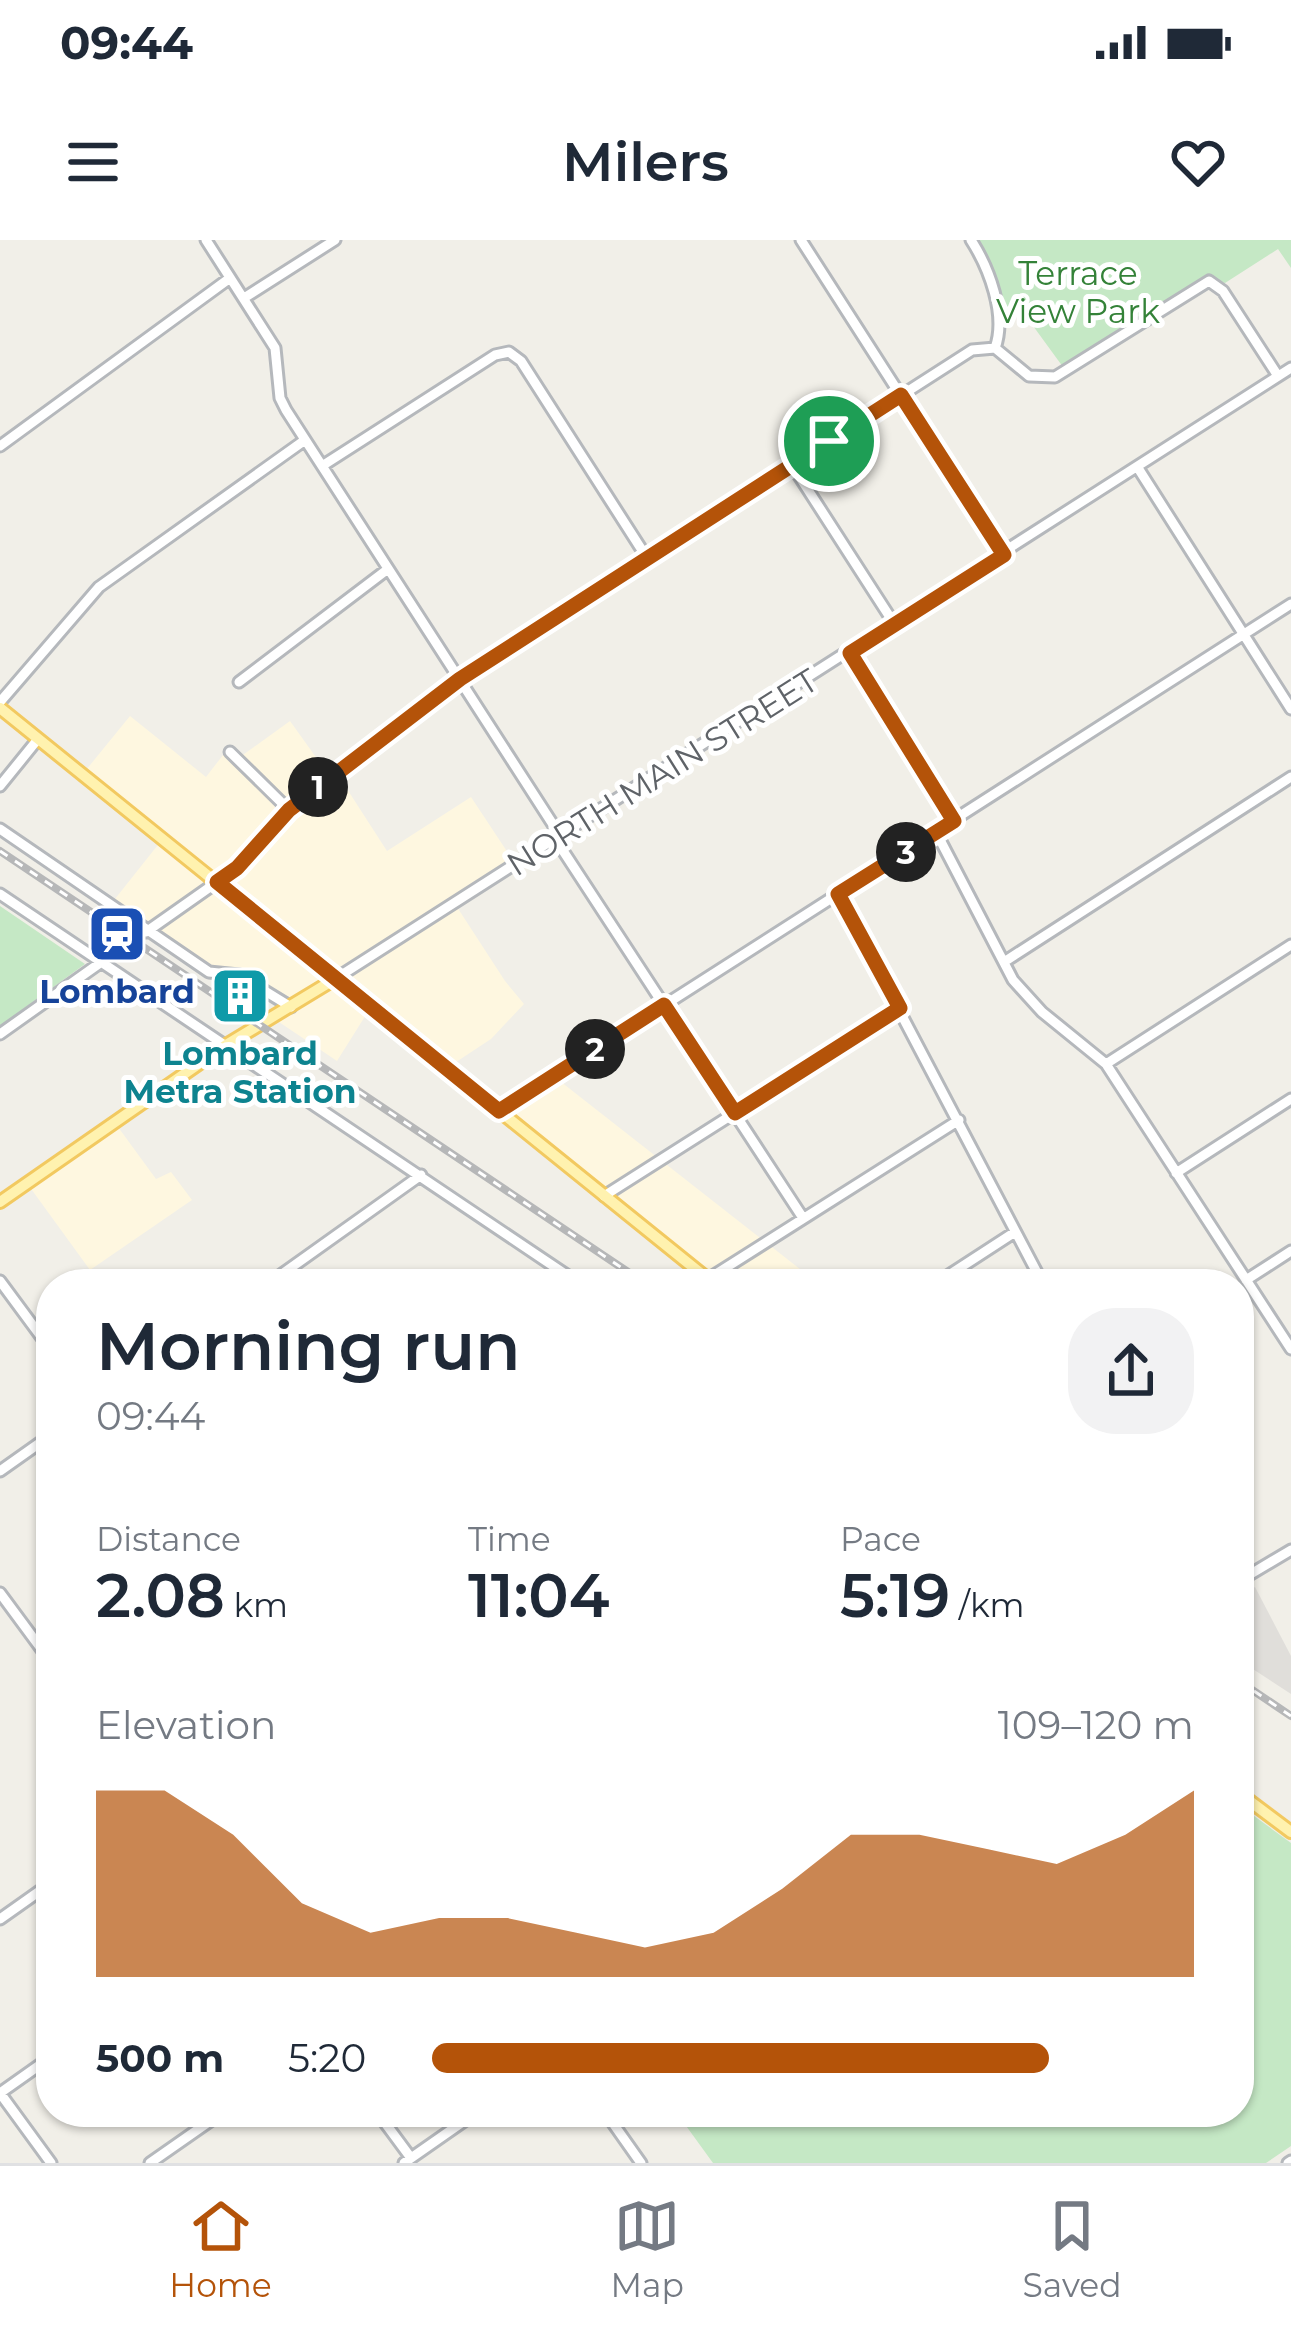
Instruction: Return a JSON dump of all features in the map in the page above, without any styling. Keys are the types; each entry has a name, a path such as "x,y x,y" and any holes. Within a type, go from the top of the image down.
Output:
{"main road":[{"path":"0,705 695,1269"},
{"path":"0,1202 226,1045 335,979"},
{"path":"1254,1804 1291,1832"}],"street":[{"path":"206,240 275,348 280,398 305,440 802,1219"},
{"path":"244,298 335,240"},
{"path":"801,240 1004,555"},
{"path":"971,240 992,284 999,334 995,348"},
{"path":"0,446 230,278"},
{"path":"146,932 237,868 289,810 460,679 972,350 995,348 1030,376 1055,377 1204,283 1214,282 1279,376"},
{"path":"322,466 495,355 509,352 521,361 647,558"},
{"name":"NORTH MAIN STREET","path":"335,979 1291,368"},
{"path":"0,705 99,586 305,440"},
{"path":"792,466 895,625"},
{"path":"1138,468 1291,709"},
{"path":"239,682 388,568"},
{"path":"499,1111 1291,604"},
{"path":"850,653 954,821"},
{"path":"0,786 38,739"},
{"path":"230,752 289,810"},
{"path":"1004,962 1291,777"},
{"path":"0,829 208,972 247,979 291,1007"},
{"path":"936,832 1004,962 1031,1002 1106,1064 1239,1269"},
{"path":"0,894 558,1269"},
{"path":"838,894 1035,1269"},
{"path":"1106,1064 1291,945"},
{"path":"0,1034 100,963"},
{"path":"604,1196 900,1008"},
{"path":"1176,1173 1291,1099"},
{"path":"730,1269 959,1120"},
{"path":"289,1269 422,1174"},
{"path":"958,1269 1015,1232"},
{"path":"1254,1275 1291,1251"},
{"path":"0,1281 36,1330"},
{"path":"1254,1292 1291,1349"},
{"path":"0,1471 36,1446"},
{"path":"1254,1572 1291,1550"},
{"path":"0,1593 36,1642"},
{"path":"0,1919 36,1894"},
{"path":"36,2068 0,2093 51,2163"},
{"path":"150,2163 202,2127"},
{"path":"387,2127 408,2160 455,2127"},
{"path":"615,2127 640,2163"}],"shaded area":[{"path":"130,716 206,777 230,746 240,757 290,721 328,774 338,775 387,851 471,797 518,868 457,907 524,1004 491,1039 450,1066 86,770"},
{"path":"161,841 330,979 281,1010 237,979 216,980 107,909"},
{"path":"335,984 369,1010 337,1061 276,1020"},
{"path":"556,1078 800,1269 700,1269 506,1111"},
{"path":"118,1127 156,1179 171,1172 192,1200 89,1269 29,1186"},
{"path":"1254,1588 1291,1656 1291,1694 1254,1670"}],"green space":[{"name":"Terrace View Park","path":"976,240 1291,240 1291,268 1278,249 1225,283 1202,278 1063,367 1020,308 999,306 993,273"},
{"path":"0,906 85,964 0,1026"},
{"path":"1254,1816 1291,1843 1291,2146 1266,2163 713,2163 687,2127 1254,2127"}],"railway":[{"path":"0,851 624,1269"},
{"path":"1254,1691 1291,1716"}],"place":[{"name":"Lombard","path":"117,934"},
{"name":"Lombard Metra Station","path":"240,996"}],"route":[{"path":"901,395 1004,555 850,653 954,821 838,894 900,1008 735,1113 664,1005 499,1111 217,882 237,868 289,810 460,679 829,441 901,395"}]}
